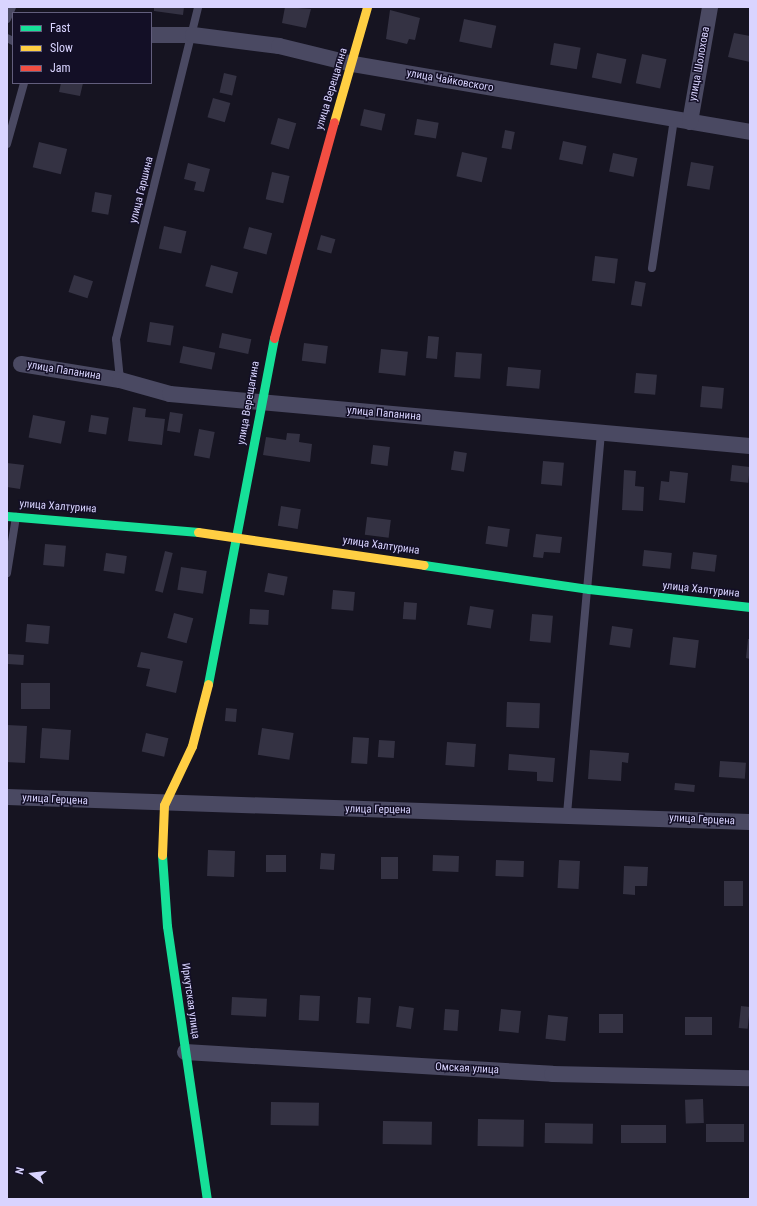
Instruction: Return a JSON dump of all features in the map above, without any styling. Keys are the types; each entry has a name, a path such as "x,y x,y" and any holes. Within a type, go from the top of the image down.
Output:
{"street":[{"name":"улица Верещагина","path":"164,805 192,746 214,662 240,538 260,403 290,270 353,64 367,7"},
{"name":"улица Шолохова","path":"690,122 710,7"},
{"name":"улица Чайковского","path":"152,35 194,35 279,46 353,64 750,132"},
{"name":"улица Папанина","path":"21,364 120,380 170,394 601,434 750,446"},
{"name":"улица Халтурина","path":"12,516 174,528 589,589 750,607"},
{"name":"улица Герцена","path":"7,797 164,805 567,814 750,822"},
{"name":"Иркутская улица","path":"164,805 162,867 185,1052 207,1199"},
{"name":"Омская улица","path":"185,1052 552,1074 750,1078"}],"lane":[{"path":"7,19 12,7"},
{"name":"улица Гаршина","path":"120,380 116,339 194,35 198,7"},
{"path":"7,144 24,84"},
{"path":"652,268 674,119"},
{"path":"567,814 589,589 601,434"},
{"path":"7,573 12,516"}],"building":[{"path":"154,7 184,7 183,15 154,11"},
{"path":"285,7 311,9 306,28 282,23"},
{"path":"390,10 420,18 415,40 409,39 407,44 386,39"},
{"path":"464,19 496,26 491,48 459,41"},
{"path":"734,33 750,36 750,62 728,57"},
{"path":"554,43 581,48 577,69 550,65"},
{"path":"597,53 626,59 621,84 592,77"},
{"path":"642,54 666,59 660,89 636,83"},
{"path":"224,73 237,76 232,95 220,92"},
{"path":"61,84 83,84 80,96 59,92"},
{"path":"213,98 230,103 225,122 207,117"},
{"path":"364,109 385,114 382,131 360,126"},
{"path":"278,118 296,123 289,149 271,144"},
{"path":"417,119 439,123 436,139 414,135"},
{"path":"505,130 515,132 511,150 502,148"},
{"path":"563,141 586,146 583,165 559,160"},
{"path":"39,142 67,149 61,174 33,167"},
{"path":"462,152 487,158 482,182 456,176"},
{"path":"613,153 637,158 634,177 609,172"},
{"path":"691,162 714,166 709,190 687,186"},
{"path":"188,163 210,169 204,192 194,190 196,182 184,179"},
{"path":"272,172 290,176 283,203 266,199"},
{"path":"95,192 112,195 108,215 92,212"},
{"path":"164,226 186,231 181,254 159,248"},
{"path":"249,227 272,233 266,254 243,248"},
{"path":"321,235 335,239 331,254 317,249"},
{"path":"595,256 618,259 615,284 592,281"},
{"path":"211,265 238,272 232,293 205,286"},
{"path":"74,275 93,281 87,298 68,292"},
{"path":"635,281 646,283 642,307 631,305"},
{"path":"150,322 174,326 171,346 147,342"},
{"path":"222,333 251,339 248,354 219,348"},
{"path":"428,336 439,337 437,359 426,358"},
{"path":"304,343 328,346 326,364 302,361"},
{"path":"183,346 215,353 212,369 179,363"},
{"path":"381,349 408,352 405,376 378,373"},
{"path":"456,352 482,354 480,379 454,377"},
{"path":"508,367 541,370 539,389 506,386"},
{"path":"636,373 657,375 655,395 634,393"},
{"path":"702,386 724,388 722,409 700,407"},
{"path":"133,407 146,409 145,417 165,419 162,445 128,441"},
{"path":"170,412 183,414 180,433 167,431"},
{"path":"33,415 65,421 61,444 29,438"},
{"path":"91,415 109,418 106,435 88,432"},
{"path":"199,429 215,432 210,459 194,456"},
{"path":"287,433 300,434 299,442 312,444 310,462 263,455 266,437 286,440"},
{"path":"373,445 390,447 388,466 371,464"},
{"path":"454,451 467,453 464,472 451,470"},
{"path":"543,461 564,463 562,486 541,484"},
{"path":"7,463 24,465 20,489 7,487"},
{"path":"732,465 750,467 748,483 730,481"},
{"path":"624,470 636,471 635,486 644,487 643,511 622,510"},
{"path":"670,471 688,473 685,503 659,500 661,481 669,482"},
{"path":"281,506 301,509 298,529 278,526"},
{"path":"367,517 391,520 389,538 365,535"},
{"path":"488,526 510,529 507,547 485,544"},
{"path":"536,534 562,537 560,553 544,552 543,558 533,557"},
{"path":"45,544 66,546 64,567 43,565"},
{"path":"644,550 672,553 670,569 642,566"},
{"path":"165,551 173,553 163,593 155,591"},
{"path":"693,552 717,555 715,572 691,569"},
{"path":"106,553 127,556 124,574 103,571"},
{"path":"181,567 207,571 203,594 177,590"},
{"path":"268,573 288,577 284,595 264,592"},
{"path":"333,590 355,592 353,611 331,609"},
{"path":"404,602 417,603 416,620 403,619"},
{"path":"470,606 494,610 491,629 467,625"},
{"path":"250,609 269,610 268,625 249,624"},
{"path":"174,613 193,618 187,643 167,638"},
{"path":"532,614 553,616 551,643 530,641"},
{"path":"27,624 50,626 48,644 25,642"},
{"path":"612,626 633,629 630,648 609,645"},
{"path":"673,637 699,640 695,668 670,665"},
{"path":"748,639 750,639 750,659 746,658"},
{"path":"141,652 183,661 176,693 146,686 150,669 137,667"},
{"path":"8,654 24,655 23,665 7,664"},
{"path":"21,683 50,683 50,709 21,709"},
{"path":"507,702 540,703 539,728 506,727"},
{"path":"226,708 237,709 236,722 225,721"},
{"path":"7,725 27,726 25,763 7,762"},
{"path":"42,728 71,730 69,760 40,758"},
{"path":"262,728 294,733 289,760 258,755"},
{"path":"146,733 168,738 164,757 142,752"},
{"path":"353,737 369,738 367,764 351,763"},
{"path":"379,740 395,741 394,758 378,757"},
{"path":"447,742 476,744 474,767 445,765"},
{"path":"590,750 629,753 628,763 622,762 621,781 588,779"},
{"path":"509,754 555,758 553,782 537,781 537,772 508,770"},
{"path":"720,761 746,763 745,779 719,777"},
{"path":"675,783 695,785 694,792 674,790"},
{"path":"208,850 235,851 234,877 207,876"},
{"path":"321,853 335,854 334,870 320,869"},
{"path":"266,855 286,855 286,872 266,872"},
{"path":"433,855 459,856 458,872 432,871"},
{"path":"381,857 398,857 398,879 381,879"},
{"path":"496,860 524,861 523,877 495,876"},
{"path":"559,860 580,861 579,889 558,888"},
{"path":"624,866 648,867 647,886 635,886 635,895 623,894"},
{"path":"724,881 743,881 743,906 724,906"},
{"path":"300,995 320,996 319,1021 299,1020"},
{"path":"232,997 267,999 266,1017 231,1015"},
{"path":"358,997 371,998 369,1024 356,1023"},
{"path":"399,1006 414,1008 411,1029 396,1027"},
{"path":"741,1006 750,1007 748,1029 739,1028"},
{"path":"445,1009 459,1010 458,1031 444,1030"},
{"path":"501,1009 521,1011 519,1033 499,1031"},
{"path":"599,1014 623,1014 623,1033 599,1033"},
{"path":"548,1015 568,1017 565,1041 545,1039"},
{"path":"685,1017 712,1017 712,1035 685,1035"},
{"path":"703,1099 704,1123 686,1124 685,1100"},
{"path":"271,1102 319,1103 319,1126 271,1125"},
{"path":"478,1119 524,1120 524,1147 478,1146"},
{"path":"383,1121 432,1122 432,1145 383,1144"},
{"path":"545,1123 593,1124 593,1144 545,1143"},
{"path":"706,1124 744,1124 744,1142 706,1142"},
{"path":"621,1125 666,1125 666,1143 621,1143"}],"traffic: fast":[{"path":"208,684 274,338"},
{"path":"7,516 198,532"},
{"path":"424,565 589,589 750,607"},
{"path":"162,855 167,926 207,1199"}],"traffic: slow":[{"path":"334,122 367,7"},
{"path":"198,532 424,565"},
{"path":"162,855 164,805 192,746 208,684"}],"traffic: jam":[{"path":"274,338 334,122"}]}
